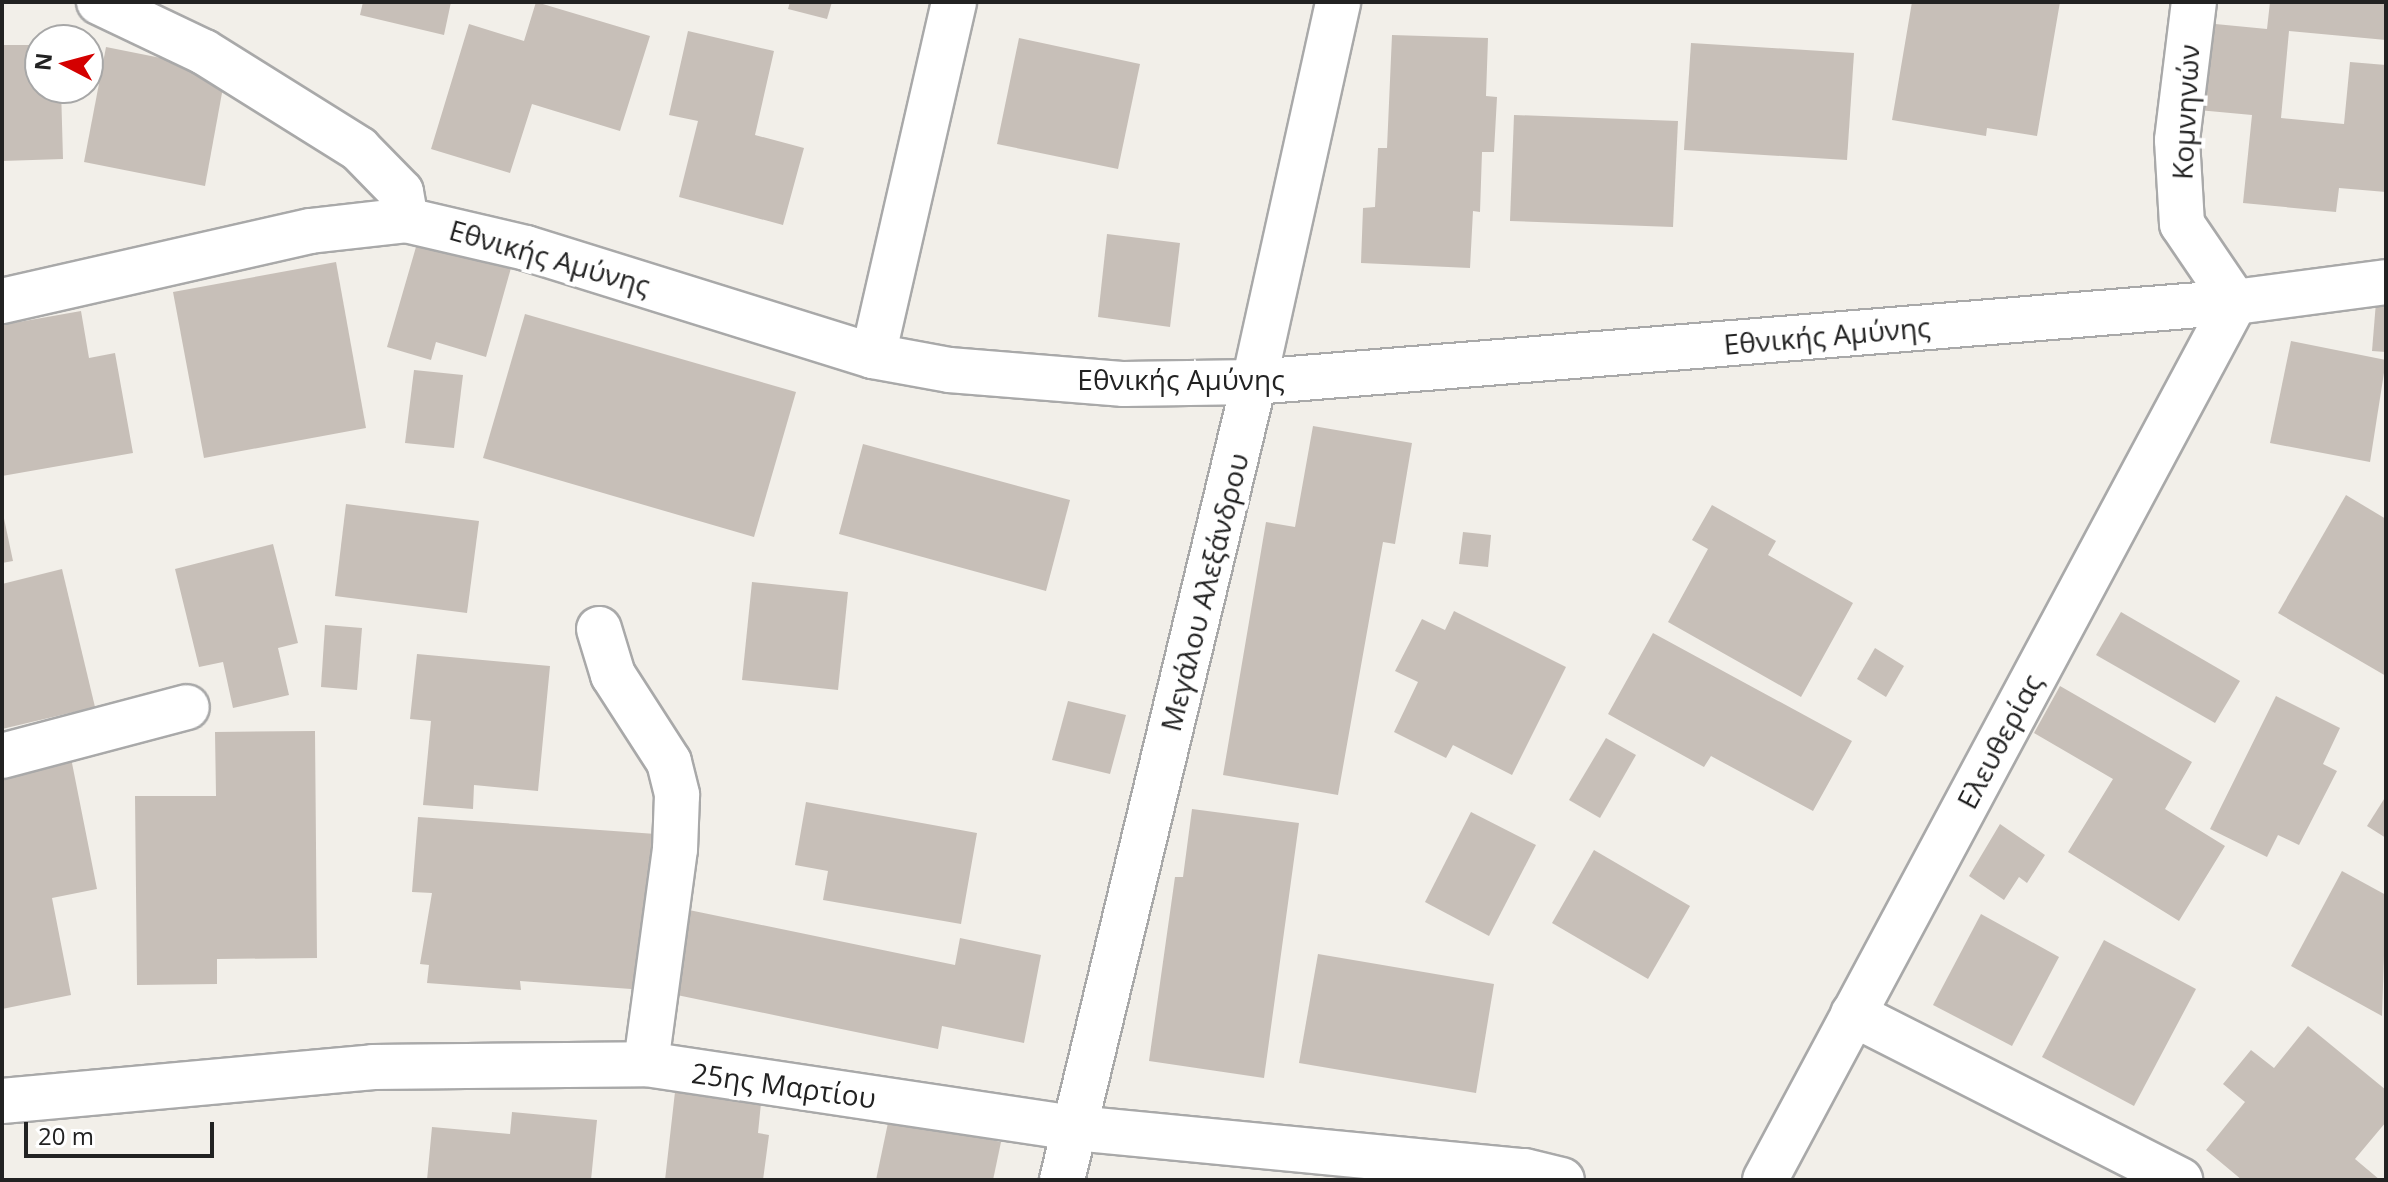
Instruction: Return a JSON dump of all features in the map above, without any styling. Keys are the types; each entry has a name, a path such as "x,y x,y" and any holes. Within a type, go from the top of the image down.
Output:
{"street":[{"path":"99,2 204,52 359,149 401,192 406,220"},
{"path":"873,356 954,2"},
{"name":"Μεγάλου Αλεξάνδρου","path":"1062,1180 1254,382 1338,2"},
{"name":"Κομνηνών","path":"2194,2 2177,140 2182,224 2235,302"},
{"name":"Εθνικής Αμύνης","path":"2,301 310,231 406,220 526,248 873,356 949,370 1124,384 1254,382 2235,302 2386,282"},
{"name":"Ελευθερίας","path":"1765,1180 2235,302"},
{"path":"599,629 613,675 669,762 677,795 677,837 646,1064"},
{"path":"2,756 187,707"},
{"path":"1853,1014 2180,1180"},
{"name":"25ης Μαρτίου","path":"2,1101 373,1067 646,1064 1075,1128 1525,1171 1562,1180"}],"building":[{"path":"363,2 451,2 444,35 360,15"},
{"path":"536,2 650,36 620,131 532,104 510,173 431,149 469,24 524,41"},
{"path":"790,2 832,2 827,19 788,9"},
{"path":"1912,2 2060,2 2037,136 1987,128 1986,136 1892,120"},
{"path":"2270,2 2386,2 2386,40 2289,31 2281,118 2344,124 2350,62 2386,65 2386,192 2339,188 2336,212 2243,203 2252,115 2198,110 2205,23 2267,29"},
{"path":"688,31 774,51 755,135 804,148 783,225 679,197 698,121 669,115"},
{"path":"1392,35 1488,38 1486,96 1497,97 1494,152 1482,152 1480,212 1473,211 1470,268 1361,263 1363,208 1375,207 1378,148 1387,148"},
{"path":"1019,38 1140,64 1118,169 997,144"},
{"path":"1691,43 1854,53 1847,160 1684,150"},
{"path":"2,45 24,45 24,104 61,104 63,159 2,161"},
{"path":"106,47 226,71 205,186 84,162 95,104 104,104"},
{"path":"1514,115 1678,121 1673,227 1510,221"},
{"path":"1107,234 1180,243 1170,327 1098,317"},
{"path":"418,240 511,268 486,357 436,342 431,360 387,347"},
{"path":"336,262 366,428 204,458 173,292"},
{"path":"2376,302 2386,303 2386,352 2372,351"},
{"path":"81,311 89,358 115,353 133,453 2,476 2,325"},
{"path":"525,314 796,392 754,537 483,458"},
{"path":"2291,341 2386,360 2370,462 2270,443"},
{"path":"414,370 463,375 454,448 405,443"},
{"path":"1313,426 1412,443 1395,544 1383,542 1338,795 1223,775 1266,522 1295,527"},
{"path":"863,444 1070,500 1046,591 839,534"},
{"path":"2346,495 2386,519 2386,676 2278,613"},
{"path":"346,504 479,521 467,613 335,596"},
{"path":"1712,505 1776,541 1768,555 1853,603 1801,697 1668,622 1708,549 1692,540"},
{"path":"2,509 13,561 2,563"},
{"path":"1463,532 1491,535 1488,567 1459,564"},
{"path":"273,544 298,643 278,648 289,695 233,708 223,662 199,667 175,569"},
{"path":"62,569 95,707 2,729 2,584"},
{"path":"752,582 848,592 838,690 742,680"},
{"path":"1454,611 1566,667 1512,775 1453,745 1446,758 1394,732 1418,682 1395,671 1422,619 1445,630"},
{"path":"2121,612 2240,681 2215,723 2096,655"},
{"path":"325,625 362,628 357,690 321,687"},
{"path":"1653,633 1852,741 1813,811 1711,756 1704,767 1608,714"},
{"path":"1875,648 1904,666 1886,697 1857,679"},
{"path":"417,654 550,666 538,791 474,785 473,809 423,805 431,721 410,719"},
{"path":"2060,686 2192,762 2165,809 2225,846 2179,921 2068,852 2113,779 2034,733"},
{"path":"2276,696 2340,728 2323,764 2337,771 2299,845 2278,835 2267,857 2210,829"},
{"path":"1068,701 1126,715 1110,774 1052,760"},
{"path":"315,731 317,958 217,959 217,984 137,985 135,796 216,796 215,732"},
{"path":"1606,738 1636,755 1600,818 1569,800"},
{"path":"71,758 97,889 52,898 71,995 2,1009 2,772"},
{"path":"2386,796 2386,838 2367,826"},
{"path":"806,802 977,833 961,924 823,900 828,871 795,865"},
{"path":"1192,809 1299,823 1264,1078 1149,1061 1175,877 1183,877"},
{"path":"1471,812 1536,845 1489,936 1425,902"},
{"path":"418,817 656,834 645,990 520,981 521,990 427,983 429,965 420,964 432,893 412,892"},
{"path":"2000,824 2045,855 2027,883 2019,877 2004,900 1969,876"},
{"path":"1594,850 1690,906 1648,979 1552,923"},
{"path":"2342,871 2386,895 2382,1016 2291,966"},
{"path":"689,910 955,965 960,938 1041,955 1024,1043 942,1026 938,1049 672,994"},
{"path":"1981,914 2059,957 2012,1046 1933,1005"},
{"path":"2104,940 2196,989 2134,1106 2042,1057"},
{"path":"1318,954 1494,984 1476,1093 1299,1063"},
{"path":"2308,1026 2386,1090 2386,1122 2355,1159 2380,1180 2242,1180 2206,1150 2245,1102 2223,1084 2251,1050 2274,1068"},
{"path":"676,1083 762,1093 758,1133 769,1135 763,1180 665,1180"},
{"path":"512,1112 597,1120 591,1180 427,1180 432,1127 510,1134"},
{"path":"889,1118 1001,1142 993,1180 876,1180"}]}
